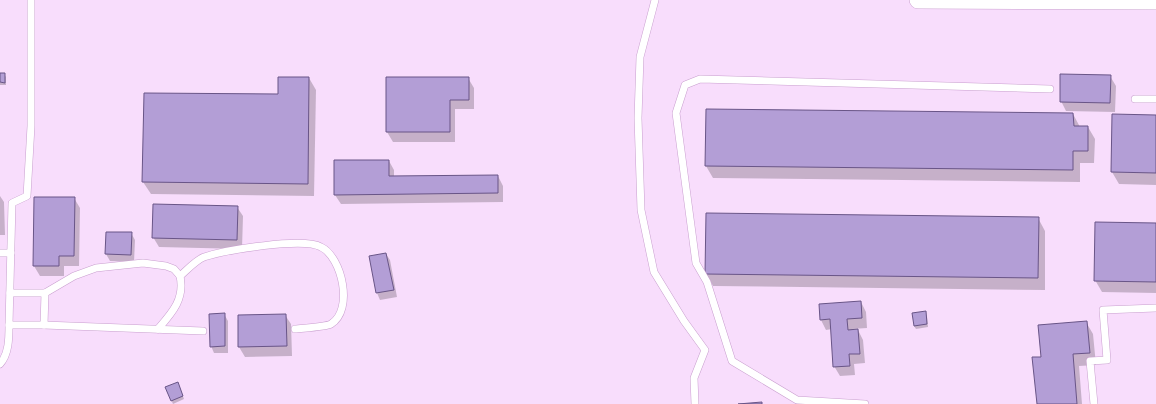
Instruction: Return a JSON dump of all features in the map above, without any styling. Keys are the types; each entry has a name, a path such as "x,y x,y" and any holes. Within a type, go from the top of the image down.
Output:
{"street":[{"path":"918,0 1156,1"}],"lane":[{"path":"0,364 8,345 12,203 27,196 31,126 31,0"},
{"path":"655,0 640,57 638,118 642,210 654,272 704,350 694,378 695,404"},
{"path":"865,404 797,400 732,361 707,282 696,263 676,113 685,85 700,79 1050,89"},
{"path":"1135,99 1156,99"},
{"path":"180,276 203,258 242,249 298,242 310,243 322,247 329,252 340,274 343,286 343,305 338,317 330,324 295,329"},
{"path":"0,253 11,253"},
{"path":"10,293 45,293 74,276 96,268 143,264 166,266 174,269 180,276 182,285 179,301 158,329"},
{"path":"44,325 45,293"},
{"path":"1094,404 1090,360 1107,360 1103,310 1156,308"},
{"path":"9,325 203,331"}],"building":[{"path":"0,73 5,73 5,83 0,82"},
{"path":"1060,74 1111,75 1110,103 1060,102"},
{"path":"278,77 309,77 308,184 142,182 144,93 278,94"},
{"path":"386,77 469,77 469,100 450,100 450,132 386,132"},
{"path":"706,109 1073,113 1074,126 1088,126 1088,151 1073,151 1073,170 705,166"},
{"path":"1112,114 1156,115 1156,173 1111,172"},
{"path":"334,160 389,160 389,176 498,175 498,193 334,195"},
{"path":"34,197 75,197 74,256 59,256 59,266 33,266"},
{"path":"153,204 238,206 237,240 152,238"},
{"path":"706,213 1039,217 1038,278 705,274"},
{"path":"1095,222 1156,223 1156,282 1094,281"},
{"path":"106,232 132,232 131,255 105,254"},
{"path":"386,253 394,290 376,293 369,256"},
{"path":"861,301 862,318 847,319 848,330 858,329 860,354 849,354 850,366 833,367 830,319 820,320 819,304"},
{"path":"926,311 927,324 914,326 912,313"},
{"path":"225,313 225,346 210,347 209,314"},
{"path":"286,314 287,346 238,347 238,315"},
{"path":"1087,321 1090,353 1073,354 1077,404 1037,404 1032,357 1041,357 1038,325"},
{"path":"178,382 183,396 171,401 165,387"},
{"path":"762,402 762,404 738,404"}]}
